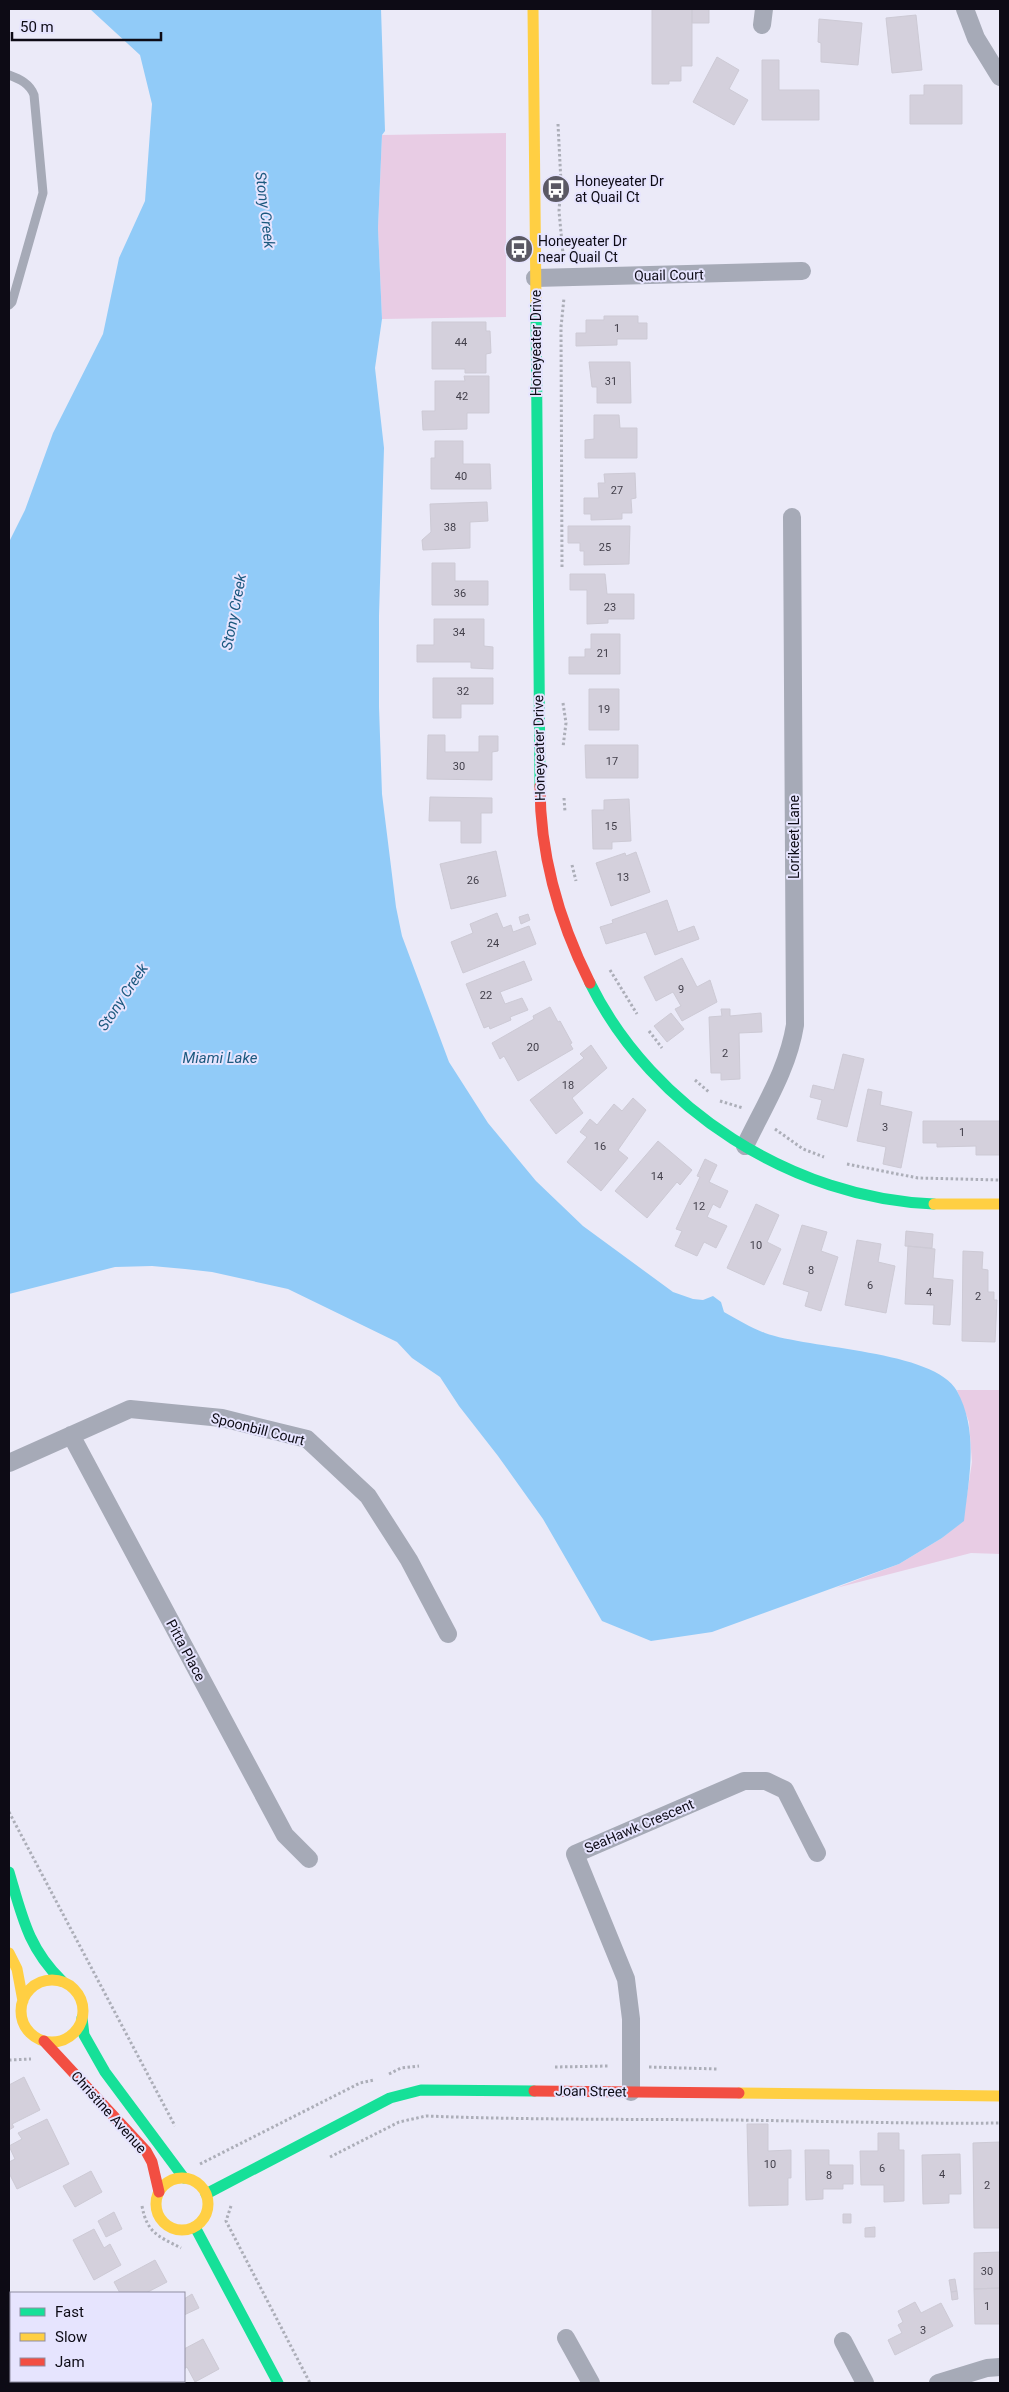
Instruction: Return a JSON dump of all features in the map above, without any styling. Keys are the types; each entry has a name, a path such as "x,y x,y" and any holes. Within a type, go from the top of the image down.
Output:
{"street":[{"name":"Honeyeater Drive","path":"533,9 540,807 547,863 555,898 579,966 608,1018 625,1042 659,1082 702,1118 745,1146 796,1173 837,1188 874,1198 923,1204 1000,1204"},
{"path":"965,9 976,38 1000,77"},
{"name":"Quail Court","path":"535,278 802,271"},
{"name":"Lorikeet Lane","path":"745,1146 784,1069 792,1044 795,1025 792,517"},
{"name":"Spoonbill Court","path":"9,1463 130,1409 222,1418 307,1439 368,1496 409,1560 448,1634"},
{"name":"Pitta Place","path":"71,1434 285,1835 308,1859"},
{"name":"SeaHawk Crescent","path":"631,2092 631,2019 626,1979 575,1854 744,1781 766,1781 785,1790 817,1853"},
{"path":"9,1872 28,1938 38,1957 62,1981 72,1987 79,1996 83,2008 82,2018 77,2029 67,2038 52,2042 44,2041 20,2026 23,2001 29,1990 36,1984 48,1980 62,1981"},
{"path":"9,1953 18,1969 23,2001"},
{"name":"Christine Avenue","path":"82,2018 84,2035 105,2072 184,2178"},
{"name":"Christine Avenue","path":"44,2041 146,2151 152,2162 159,2192"},
{"name":"Joan Street","path":"206,2194 390,2098 421,2090 1000,2096"},
{"path":"184,2178 197,2183 206,2194 208,2202 206,2216 195,2227 179,2231 164,2223 156,2208 159,2192 170,2181 184,2178"},
{"path":"195,2227 278,2383"},
{"path":"566,2338 591,2383"},
{"path":"843,2341 865,2383"},
{"path":"938,2383 987,2368 1000,2367"}],"lane":[{"path":"9,75 26,84 32,89 34,95 43,193 22,270 12,302 9,305"}],"path":[{"path":"558,118 562,183 559,211 563,254"},
{"name":"Honeyeater Drive","path":"562,575 560,327 564,298"},
{"name":"Honeyeater Drive","path":"563,699 566,723 563,748"},
{"name":"Honeyeater Drive","path":"564,792 565,815"},
{"path":"572,864 578,889"},
{"path":"606,964 641,1020"},
{"path":"646,1026 666,1053"},
{"path":"690,1075 719,1101 743,1108"},
{"path":"775,1129 803,1149 833,1160"},
{"path":"842,1162 892,1175 918,1178 1000,1180"},
{"path":"9,1812 176,2129"},
{"path":"385,2075 401,2068 429,2066"},
{"path":"553,2067 609,2066"},
{"path":"194,2163 202,2164 360,2083 377,2079"},
{"path":"322,2161 400,2122 426,2116 597,2120 729,2120 865,2124 1000,2123"},
{"path":"232,2204 226,2221 310,2383"}],"shaded area":[{"path":"506,133 506,317 382,319 378,228 382,135"},
{"path":"957,1390 1000,1390 1000,1554 971,1553 836,1588 899,1564 942,1538 963,1521 972,1462 969,1422"}],"water":[{"name":"Miami Lake","path":"90,9 381,9 385,131 382,135 378,228 382,319 375,368 384,448 379,616 379,707 382,794 396,907 402,936 449,1062 488,1123 536,1181 583,1226 673,1292 693,1299 703,1300 713,1296 721,1302 724,1312 760,1331 785,1338 898,1359 924,1367 944,1377 957,1391 964,1406 968,1422 971,1455 964,1521 942,1538 899,1564 712,1632 651,1641 602,1621 543,1519 459,1406 440,1377 412,1358 397,1342 288,1289 212,1272 152,1266 115,1267 9,1294 9,542 25,510 53,433 103,334 119,258 145,201 152,104 140,55"}],"building":[{"path":"652,9 692,9 692,66 681,66 681,81 669,81 669,84 652,84"},
{"path":"692,9 709,9 709,23 692,23"},
{"path":"916,15 922,70 892,73 886,18"},
{"path":"819,19 862,23 858,65 821,62 821,43 818,42"},
{"path":"717,57 739,70 729,89 748,100 734,125 693,102"},
{"path":"762,60 779,60 779,90 819,90 819,120 762,120"},
{"path":"924,85 962,85 962,124 910,124 910,95 924,95"},
{"path":"604,316 638,316 638,323 647,323 647,339 617,339 617,345 576,346 576,333 586,333 586,320 604,320"},
{"path":"432,322 486,322 486,331 490,331 491,353 486,354 486,373 465,373 465,369 432,369"},
{"path":"589,362 630,362 631,403 597,403 597,387 592,387"},
{"path":"464,376 489,376 489,413 467,413 467,429 423,430 422,411 435,411 435,381 465,381"},
{"path":"594,415 619,415 620,428 637,428 637,458 585,458 585,440 594,439"},
{"path":"435,441 463,441 463,464 490,464 491,489 431,489 431,458 435,458"},
{"path":"635,473 636,498 631,499 632,513 622,513 622,519 591,520 591,514 584,514 584,498 599,498 598,483 605,483 604,474"},
{"path":"487,502 488,521 470,522 470,548 423,550 422,540 431,532 430,504"},
{"path":"568,526 630,526 629,564 584,565 584,551 580,551 580,543 568,543"},
{"path":"432,563 455,563 455,581 488,581 488,605 432,605"},
{"path":"570,574 605,574 607,594 634,594 634,619 608,619 608,623 587,624 587,590 570,590"},
{"path":"434,619 484,619 484,646 493,647 493,669 471,668 471,662 417,662 417,645 434,645"},
{"path":"591,634 620,634 620,674 569,674 569,657 585,657 585,649 591,649"},
{"path":"433,678 493,678 493,704 461,704 461,718 433,718"},
{"path":"589,689 619,689 619,730 589,730"},
{"path":"428,735 445,735 445,752 479,752 479,736 498,736 498,751 492,752 492,780 427,779"},
{"path":"585,745 638,745 638,778 586,778"},
{"path":"430,797 492,798 492,813 481,813 481,843 461,843 461,821 429,821"},
{"path":"629,799 631,841 612,842 612,849 593,849 592,810 604,810 604,800"},
{"path":"496,851 506,896 451,909 440,864"},
{"path":"636,852 650,892 611,906 596,863 625,853 626,856"},
{"path":"667,900 678,932 694,926 699,939 655,955 646,932 606,944 600,927 613,923 612,920"},
{"path":"497,913 503,928 511,925 513,932 529,926 536,944 463,973 451,942 473,933 470,924"},
{"path":"528,914 530,920 521,924 519,917"},
{"path":"682,958 697,987 710,980 717,1002 682,1021 675,1009 681,1006 673,992 656,1001 644,977"},
{"path":"524,961 532,980 500,992 505,1004 522,998 528,1010 510,1017 511,1020 490,1029 489,1026 484,1028 466,984"},
{"path":"550,1007 558,1022 560,1021 572,1043 570,1044 573,1049 518,1081 504,1056 500,1059 492,1043 534,1019 533,1016"},
{"path":"721,1009 730,1009 730,1016 761,1013 762,1032 739,1033 740,1079 721,1080 721,1073 711,1073 709,1017 722,1016"},
{"path":"671,1013 684,1029 667,1042 654,1026"},
{"path":"591,1045 607,1068 572,1098 583,1113 556,1134 530,1100 584,1058 580,1054"},
{"path":"843,1054 864,1059 847,1127 817,1119 822,1100 810,1097 813,1085 834,1090"},
{"path":"868,1089 882,1092 880,1105 912,1112 901,1168 883,1164 886,1147 857,1141"},
{"path":"633,1098 646,1110 618,1150 628,1158 601,1191 567,1162 587,1137 580,1132 590,1119 597,1125 614,1104 622,1111"},
{"path":"923,1121 1000,1121 1000,1155 976,1155 976,1146 937,1147 937,1143 923,1143"},
{"path":"658,1141 692,1170 680,1185 677,1182 647,1218 615,1191"},
{"path":"705,1159 717,1165 709,1182 728,1191 720,1208 713,1204 707,1217 727,1226 716,1248 704,1242 697,1256 675,1246 682,1231 676,1229 700,1177 697,1176"},
{"path":"756,1204 779,1215 767,1242 781,1249 764,1285 727,1268"},
{"path":"802,1225 827,1232 821,1251 838,1257 821,1311 805,1306 809,1292 783,1284"},
{"path":"906,1231 933,1234 932,1248 905,1246"},
{"path":"857,1240 881,1244 878,1262 895,1266 886,1313 845,1305"},
{"path":"908,1246 935,1249 933,1278 953,1280 950,1325 933,1324 934,1305 905,1304"},
{"path":"963,1251 983,1252 982,1269 988,1270 988,1292 994,1292 994,1300 997,1300 995,1342 962,1341"},
{"path":"24,2077 40,2110 12,2124 14,2127 9,2130 9,2085"},
{"path":"47,2119 69,2164 17,2189 9,2173 9,2162 15,2159 9,2146 22,2139 18,2133"},
{"path":"747,2124 768,2124 768,2151 791,2150 791,2178 788,2178 788,2205 749,2206"},
{"path":"878,2133 899,2133 899,2150 904,2150 904,2201 884,2202 884,2185 861,2185 860,2151 878,2151"},
{"path":"1000,2142 1000,2228 974,2228 973,2143"},
{"path":"805,2150 829,2150 829,2165 853,2165 853,2184 843,2184 843,2189 823,2189 823,2199 806,2200"},
{"path":"960,2154 961,2194 949,2194 949,2203 923,2204 922,2155"},
{"path":"91,2171 102,2192 75,2207 63,2186"},
{"path":"114,2212 122,2229 106,2237 98,2221"},
{"path":"843,2214 851,2214 851,2223 843,2223"},
{"path":"875,2227 875,2237 865,2237 865,2228"},
{"path":"94,2229 104,2248 110,2244 121,2265 94,2280 73,2240"},
{"path":"1000,2252 1000,2288 974,2289 974,2253"},
{"path":"155,2260 167,2282 148,2292 119,2292 114,2282"},
{"path":"955,2279 957,2291 951,2292 949,2280"},
{"path":"1000,2288 1000,2324 975,2324 974,2289"},
{"path":"957,2291 958,2299 952,2300 951,2292"},
{"path":"9,2292 10,2352 9,2351"},
{"path":"192,2294 199,2308 185,2315 185,2298"},
{"path":"915,2302 921,2313 941,2303 953,2326 895,2355 888,2340 902,2333 898,2325 903,2322 898,2311"},
{"path":"203,2339 219,2369 195,2382 187,2367 185,2368 185,2348"},
{"path":"136,2382 159,2382 157,2383"}],"traffic: fast":[{"path":"536,304 540,786"},
{"path":"590,983 617,1028 650,1070 689,1107 733,1139 780,1165 830,1185 882,1198 934,1204"},
{"path":"9,1872 23,1917 34,1944 50,1969 62,1981"},
{"path":"82,2018 84,2035 105,2072 184,2178"},
{"path":"206,2194 390,2098 421,2090 534,2091"},
{"path":"195,2227 278,2383"}],"traffic: slow":[{"path":"533,9 536,304"},
{"path":"934,1204 1000,1204"},
{"path":"9,1953 17,1969 23,2001"},
{"path":"52,1980 64,1983 74,1989 80,1999 83,2011 80,2023 74,2033 64,2039 52,2042 40,2039 30,2033 24,2023 21,2011 24,1999 30,1989 40,1983 52,1980"},
{"path":"739,2093 1000,2096"},
{"path":"177,2178 187,2178 197,2182 204,2189 208,2204 204,2219 197,2226 187,2230 177,2230 167,2226 160,2219 156,2209 156,2199 160,2189 167,2182 177,2178"}],"traffic: jam":[{"path":"540,786 543,838 553,887 569,936 590,983"},
{"path":"44,2041 146,2151 152,2162 159,2192"},
{"path":"534,2091 739,2093"}],"place":[{"name":"Honeyeater Dr at Quail Ct","path":"556,189"},
{"name":"Honeyeater Dr near Quail Ct","path":"519,249"}],"water label":[{"name":"Stony Creek","path":"265,210"},
{"name":"Stony Creek","path":"234,612"},
{"name":"Stony Creek","path":"123,997"}]}
